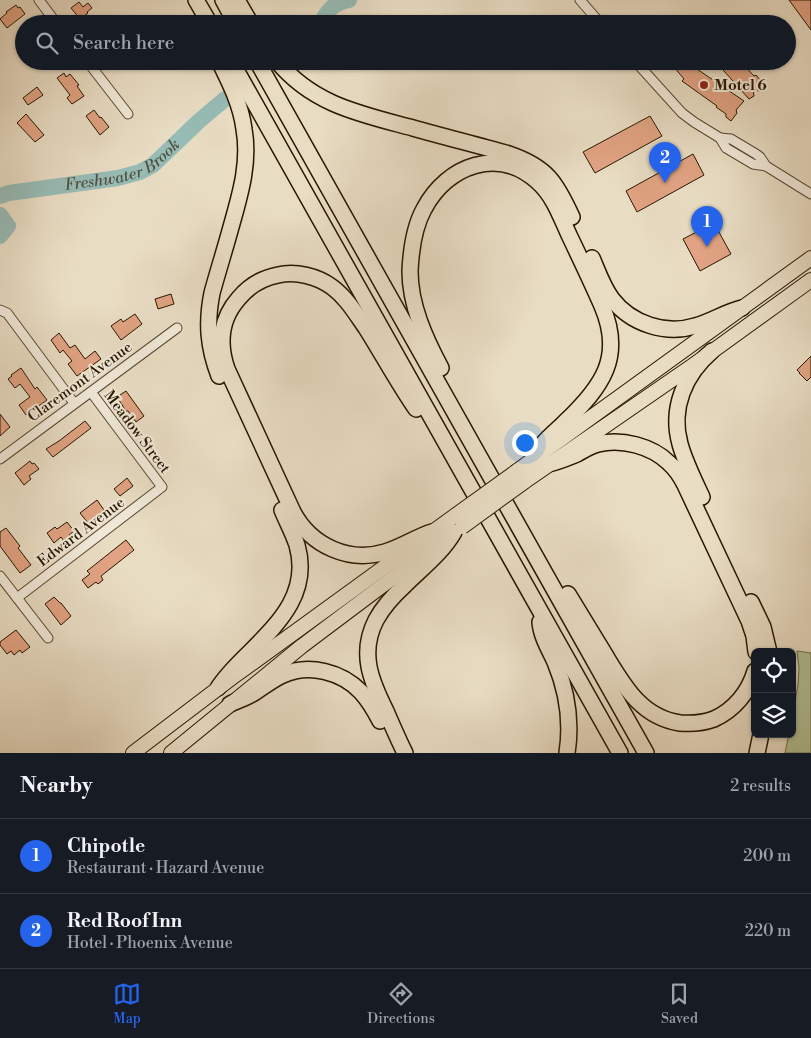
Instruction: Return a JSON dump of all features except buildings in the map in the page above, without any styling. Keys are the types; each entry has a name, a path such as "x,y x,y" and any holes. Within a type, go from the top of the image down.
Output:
{"highway":[{"path":"196,0 204,15"},
{"path":"223,0 231,15"},
{"path":"237,0 246,15"},
{"path":"218,688 228,674 266,636 285,613 294,597 300,571 299,554 293,535 221,380 209,343 208,323 211,300 241,189 246,156 244,128 240,110 223,70"},
{"path":"236,70 620,753"},
{"path":"262,70 646,753"},
{"path":"286,70 295,80 313,93 344,108 509,154 536,166 550,178 560,191 610,297 622,310 638,320 660,328 684,329 700,325 727,312 742,308"},
{"path":"457,416 452,390 429,344 415,305 410,271 414,240 418,222 424,208 447,180 462,170 476,165 488,163 505,164 522,170 533,177 554,202 609,322 611,348 606,371 579,408 541,445 532,460"},
{"path":"432,532 386,551 360,556 345,554 331,549 317,541 305,530 293,512 232,382 225,363 222,335 226,318 233,306 254,285 281,274 304,275 316,278 330,286 343,297 355,312 425,424 445,442"},
{"path":"712,351 692,372 681,394 676,414 678,438 692,474 760,620 768,648"},
{"path":"548,464 595,445 616,442 642,447 658,454 669,462 685,485 749,621 756,648"},
{"path":"405,753 370,674 367,653 369,637 377,619 389,602 421,568 442,550 457,525"},
{"path":"530,545 550,563 629,691 642,706 655,715 689,724 712,719 728,710 739,700 751,682"},
{"path":"540,610 542,633 560,675 567,700 569,727 567,753"},
{"path":"230,704 251,695 271,681 287,673 307,669 326,672 346,680 366,697 394,753"},
{"path":"758,753 760,738"}],"main road":[{"path":"520,476 532,460 811,258"},
{"path":"171,753 328,626 520,476 548,464 811,280"},
{"path":"133,753 218,688 432,532 457,525"},
{"path":"180,753 191,736"},
{"path":"122,753 150,739"}],"street":[{"path":"39,0 51,15"},
{"path":"580,0 593,15"},
{"path":"94,70 128,114"},
{"path":"643,70 682,113 720,138 725,146 734,153 753,164 766,166 811,194"},
{"path":"0,310 7,313 74,404"},
{"name":"Claremont Avenue","path":"0,459 177,328"},
{"name":"Meadow Street","path":"90,392 162,487"},
{"name":"Edward Avenue","path":"17,598 162,487"},
{"path":"0,576 48,638"}],"green space":[{"path":"797,651 811,653 811,753 785,753 788,738 796,738 796,696 799,668"}],"waterway":[{"name":"Freshwater Brook","path":"326,15 338,3 349,0"},
{"name":"Freshwater Brook","path":"0,196 9,193 118,178 140,172 153,165 225,99"},
{"name":"Freshwater Brook","path":"0,215 8,226 0,236"}],"place":[{"name":"Motel 6","path":"704,85"},
{"name":"Red Roof Inn","path":"665,183"},
{"name":"Chipotle","path":"707,247"}]}
